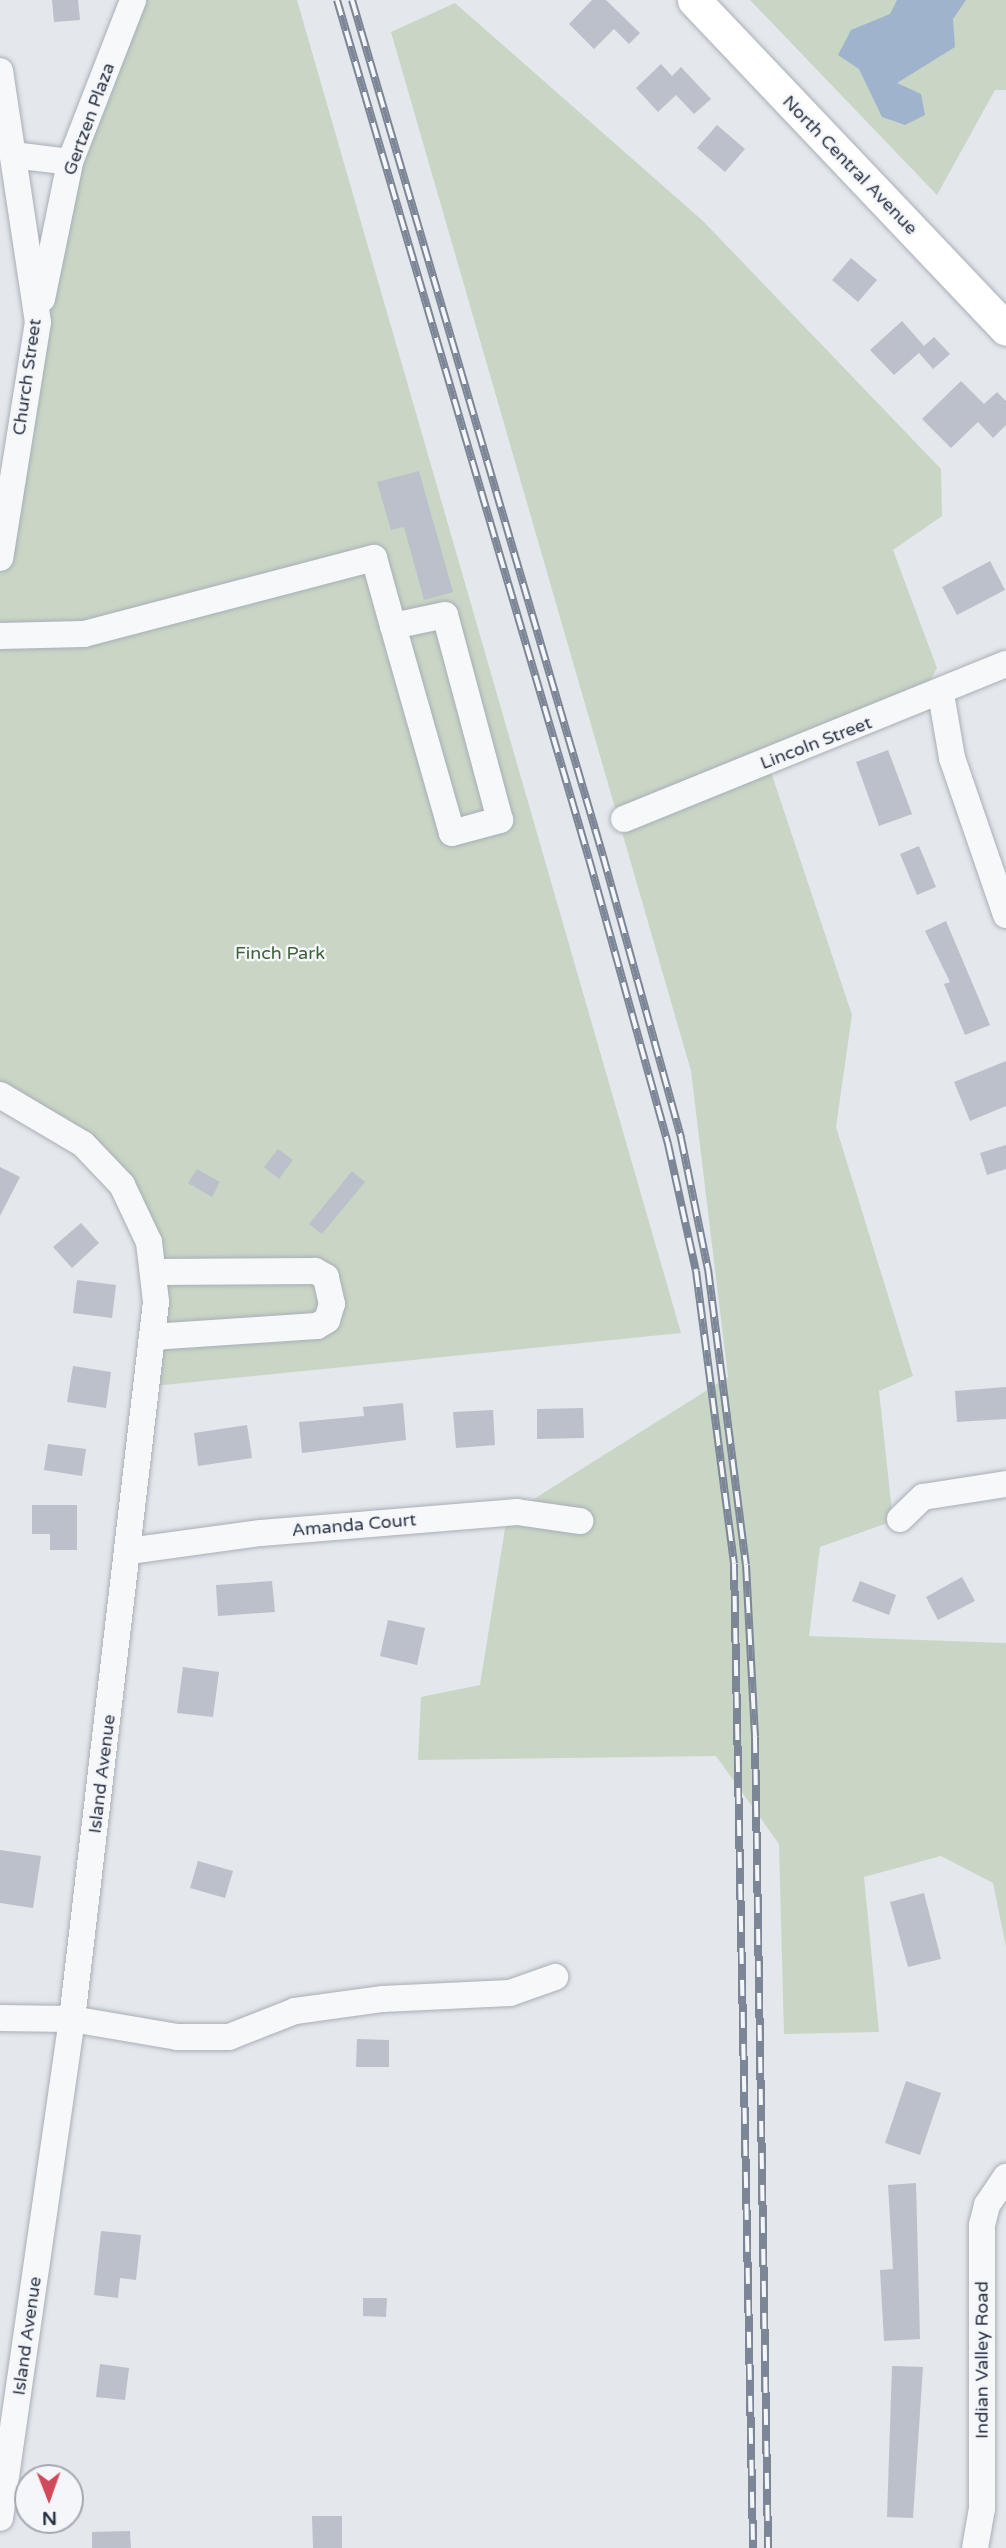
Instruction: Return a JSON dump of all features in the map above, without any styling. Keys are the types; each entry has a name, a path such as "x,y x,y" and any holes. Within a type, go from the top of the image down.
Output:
{"main road":[{"name":"North Central Avenue","path":"694,0 1006,330"}],"street":[{"name":"Gertzen Plaza","path":"38,322 70,162 133,0"},
{"name":"Church Street","path":"0,71 38,322 0,558"},
{"path":"13,155 70,162"},
{"path":"0,636 84,634 374,558 393,626 452,833 500,820 445,615 393,626"},
{"name":"Lincoln Street","path":"624,819 941,694 1006,664"},
{"path":"941,694 952,758 1006,915"},
{"name":"Island Avenue","path":"0,1095 59,1128 103,1162 137,1211 154,1272 152,1337 129,1551 72,2019 11,2371 0,2518"},
{"path":"152,1337 317,1326 327,1320 332,1304 326,1278 315,1271 154,1272"},
{"path":"900,1519 923,1497 1006,1484"},
{"name":"Amanda Court","path":"129,1551 261,1534 517,1512 580,1521"},
{"path":"0,2018 72,2019 177,2037 229,2038 295,2011 383,1999 510,1993 555,1976"},
{"name":"Indian Valley Road","path":"975,2548 982,2509 982,2225 987,2206 1006,2178"}],"green space":[{"name":"Finch Park","path":"126,0 297,0 681,1333 154,1386 158,1294 108,1173 0,1102 0,562 72,156"},
{"path":"750,0 1006,0 1006,90 995,90 937,195"},
{"path":"455,3 703,221 941,469 942,516 893,550 937,668 914,709 770,769 852,1015 836,1127 913,1376 879,1391 893,1521 820,1547 809,1636 1006,1643 1006,1947 993,1883 941,1856 864,1877 879,2032 784,2034 779,1844 716,1756 418,1760 421,1697 480,1685 507,1516 728,1377 691,1071 391,32"}],"water":[{"path":"897,0 966,0 953,19 955,47 897,83 921,94 925,115 905,125 882,117 859,69 838,55 851,30 890,14"}],"building":[{"path":"52,0 78,0 80,20 54,22"},
{"path":"592,0 606,0 640,33 629,44 614,29 594,49 569,24"},
{"path":"661,64 672,76 681,67 711,99 694,114 676,95 658,112 636,88"},
{"path":"717,125 745,149 725,172 697,148"},
{"path":"851,258 877,280 858,302 832,280"},
{"path":"902,321 924,346 934,337 950,354 933,369 919,353 894,375 870,350"},
{"path":"961,381 984,404 997,392 1006,401 1006,425 993,438 978,422 951,448 922,419"},
{"path":"419,471 453,592 424,600 404,527 391,530 377,482"},
{"path":"990,561 1005,590 957,615 942,587"},
{"path":"888,750 912,814 879,826 856,762"},
{"path":"919,846 936,887 917,895 900,854"},
{"path":"946,921 990,1025 965,1035 944,984 950,982 925,931"},
{"path":"1006,1061 1006,1106 970,1121 954,1082"},
{"path":"1006,1145 1006,1169 987,1175 980,1153"},
{"path":"278,1149 293,1160 279,1179 264,1167"},
{"path":"0,1167 20,1177 0,1216"},
{"path":"197,1169 220,1182 212,1197 188,1183"},
{"path":"352,1171 365,1182 322,1234 309,1224"},
{"path":"81,1223 99,1243 72,1268 53,1247"},
{"path":"77,1280 116,1285 112,1318 73,1313"},
{"path":"73,1366 111,1372 106,1408 67,1402"},
{"path":"1006,1387 1006,1419 957,1422 955,1391"},
{"path":"403,1403 406,1440 302,1453 299,1422 364,1416 363,1407"},
{"path":"583,1408 584,1438 537,1439 537,1409"},
{"path":"493,1410 495,1445 456,1448 453,1412"},
{"path":"247,1425 252,1458 198,1466 194,1433"},
{"path":"48,1444 86,1449 82,1476 44,1470"},
{"path":"32,1505 77,1505 77,1550 50,1550 50,1534 32,1534"},
{"path":"962,1577 975,1601 938,1620 926,1597"},
{"path":"272,1581 275,1612 218,1616 216,1585"},
{"path":"860,1581 896,1595 889,1615 852,1601"},
{"path":"388,1620 425,1628 417,1665 380,1656"},
{"path":"183,1667 219,1672 213,1717 177,1713"},
{"path":"0,1850 41,1856 33,1908 0,1903"},
{"path":"198,1861 233,1871 225,1898 190,1888"},
{"path":"924,1893 941,1959 908,1967 890,1902"},
{"path":"357,2039 389,2040 389,2067 356,2067"},
{"path":"906,2081 941,2093 920,2155 885,2143"},
{"path":"916,2183 920,2339 884,2341 880,2270 893,2269 888,2185"},
{"path":"101,2231 141,2235 136,2280 120,2278 118,2298 94,2295"},
{"path":"363,2298 387,2298 386,2317 363,2316"},
{"path":"100,2364 129,2368 125,2400 96,2397"},
{"path":"892,2366 923,2367 913,2518 887,2517"},
{"path":"312,2516 342,2516 342,2548 313,2548"},
{"path":"130,2531 131,2548 92,2548 92,2532"}],"railway":[{"path":"337,0 589,859 668,1144 696,1271 734,1564 753,2548"},
{"path":"352,0 603,856 681,1138 708,1269 746,1565 755,1737 768,2548"}]}
